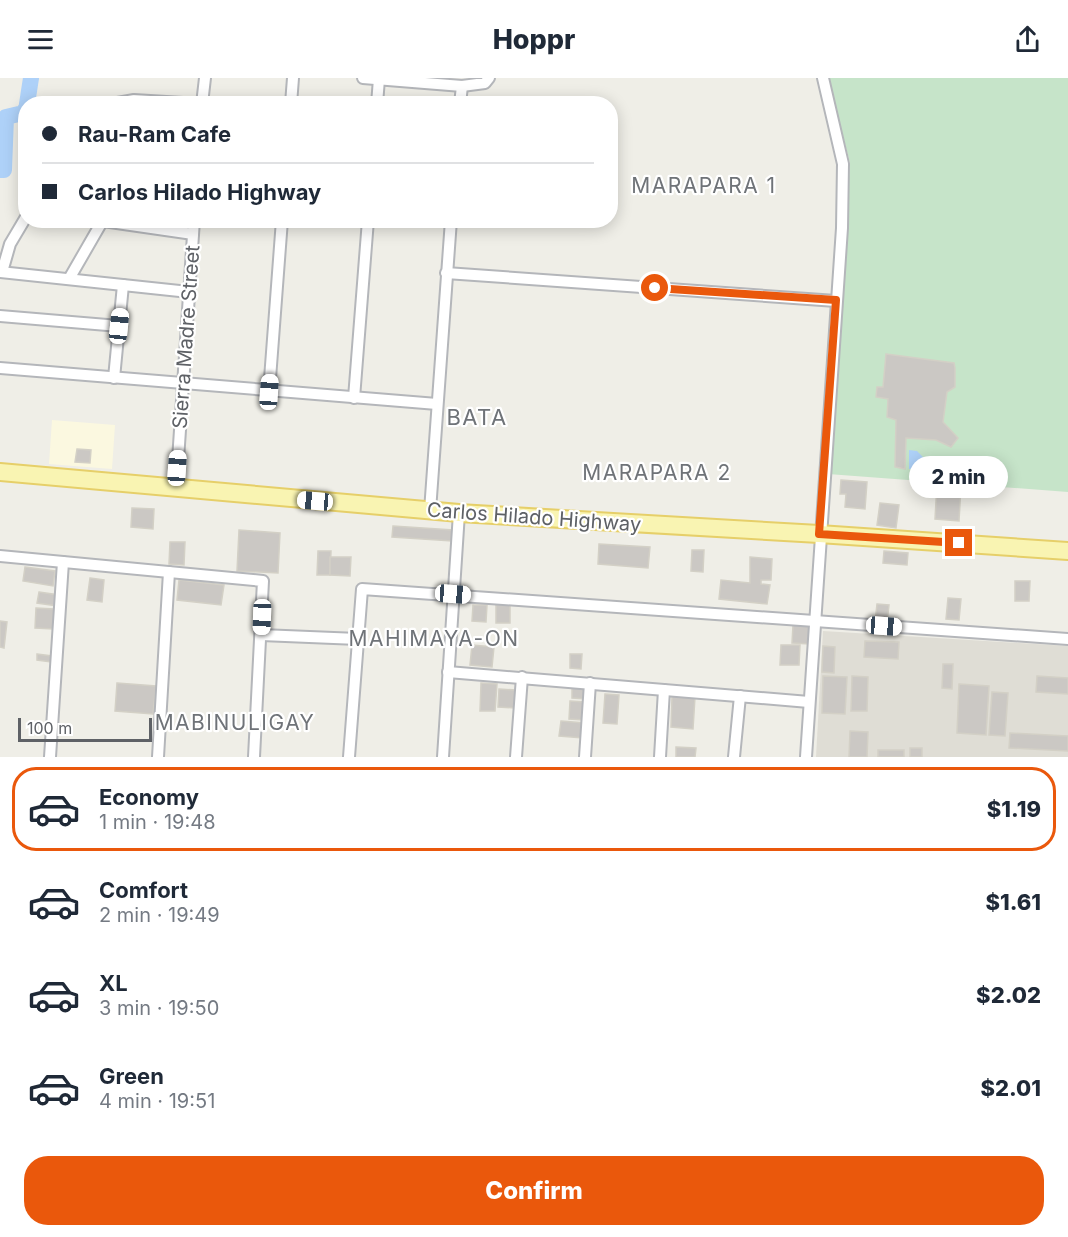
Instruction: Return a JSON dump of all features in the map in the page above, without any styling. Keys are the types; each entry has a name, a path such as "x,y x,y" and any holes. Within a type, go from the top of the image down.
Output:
{"main road":[{"name":"Carlos Hilado Highway","path":"0,472 176,490 430,511 1068,551"}],"street":[{"path":"202,96 205,78"},
{"path":"292,96 293,78"},
{"path":"363,78 462,86 485,83 489,78"},
{"path":"806,757 819,534 842,228 843,164 823,78"},
{"path":"378,96 379,80"},
{"path":"461,96 462,86"},
{"path":"19,228 10,244 1,272 189,292"},
{"path":"69,279 99,228"},
{"path":"151,228 193,234"},
{"name":"Sierra Madre Street","path":"176,490 193,228"},
{"path":"269,392 281,228"},
{"path":"354,398 367,228"},
{"path":"430,511 450,228"},
{"path":"446,273 836,300"},
{"path":"114,378 123,285"},
{"path":"0,316 119,326"},
{"path":"0,368 269,392 437,404"},
{"path":"443,757 459,513"},
{"path":"0,556 263,581 254,757"},
{"path":"50,757 63,562"},
{"path":"158,757 169,572"},
{"path":"349,757 362,589 1068,639"},
{"path":"261,635 358,639"},
{"path":"448,672 809,702"},
{"path":"516,757 522,677"},
{"path":"585,757 590,683"},
{"path":"660,757 664,690"},
{"path":"734,757 740,696"}],"shaded area":[{"path":"52,420 115,425 112,469 49,464"},
{"path":"823,631 1068,646 1068,757 816,757"}],"green space":[{"path":"828,78 1068,78 1068,492 828,474 850,163"}],"water":[{"path":"909,450 917,451 923,457 941,458 941,470 909,469"}],"building":[{"path":"886,354 954,363 955,368 955,387 947,392 943,422 958,438 951,447 936,440 906,438 905,469 895,467 896,420 887,417 888,399 876,397 877,387 883,387"},
{"path":"77,449 91,450 90,463 75,462"},
{"path":"841,480 867,482 865,509 845,507 846,494 840,494"},
{"path":"937,484 961,486 959,521 935,519"},
{"path":"880,503 899,505 896,528 877,525"},
{"path":"132,508 154,509 153,529 131,527"},
{"path":"393,526 453,530 452,541 392,537"},
{"path":"239,530 280,533 278,573 237,571"},
{"path":"170,542 185,542 184,565 169,564"},
{"path":"599,544 650,547 648,568 598,564"},
{"path":"692,550 704,550 703,572 691,571"},
{"path":"318,551 331,551 330,575 317,575"},
{"path":"884,551 908,553 907,565 883,563"},
{"path":"330,557 351,557 350,576 330,575"},
{"path":"750,557 772,559 771,580 761,580 761,584 770,585 767,604 719,599 721,580 750,583"},
{"path":"25,567 55,571 53,586 23,581"},
{"path":"90,578 104,580 102,602 87,600"},
{"path":"179,580 224,585 221,605 177,600"},
{"path":"1015,581 1030,581 1029,601 1015,601"},
{"path":"39,592 59,595 57,606 37,603"},
{"path":"948,598 961,599 959,620 946,619"},
{"path":"877,604 889,605 887,623 875,622"},
{"path":"473,605 487,605 486,622 472,621"},
{"path":"496,605 510,605 510,623 496,623"},
{"path":"36,608 54,609 53,629 35,628"},
{"path":"0,621 7,622 4,648 0,647"},
{"path":"793,625 811,626 810,644 792,643"},
{"path":"865,641 899,642 898,659 864,657"},
{"path":"472,645 494,647 492,667 470,665"},
{"path":"781,645 800,645 799,665 780,665"},
{"path":"823,646 835,647 834,673 822,672"},
{"path":"37,654 52,656 51,662 37,660"},
{"path":"570,654 582,654 581,669 570,668"},
{"path":"943,664 953,664 952,689 942,688"},
{"path":"823,676 847,677 845,714 822,713"},
{"path":"852,676 868,677 867,711 851,711"},
{"path":"1037,676 1068,678 1068,694 1036,692"},
{"path":"117,683 156,686 153,714 115,711"},
{"path":"481,683 497,684 495,711 480,711"},
{"path":"959,684 989,686 986,735 957,733"},
{"path":"572,687 586,687 586,699 572,698"},
{"path":"499,689 516,690 515,708 498,707"},
{"path":"992,692 1008,693 1005,736 989,735"},
{"path":"605,694 619,695 617,724 603,723"},
{"path":"672,696 695,697 693,729 671,727"},
{"path":"570,701 586,702 584,720 569,719"},
{"path":"561,721 585,723 583,738 559,736"},
{"path":"850,731 868,732 867,757 849,757"},
{"path":"1010,733 1068,736 1068,751 1009,748"},
{"path":"676,747 696,748 695,757 676,757"},
{"path":"910,748 922,748 922,757 910,757"},
{"path":"878,750 904,750 904,757 878,757"}],"waterway":[{"path":"28,96 31,78"},
{"path":"0,170 4,170 6,117 18,114"}],"district":[{"name":"MARAPARA 1","path":"704,185"},
{"name":"BATA","path":"477,417"},
{"name":"MARAPARA 2","path":"657,472"},
{"name":"MAHIMAYA-ON","path":"434,638"},
{"name":"MABINULIGAY","path":"235,722"}],"route":[{"path":"655,288 836,300 819,534 959,543"}]}
